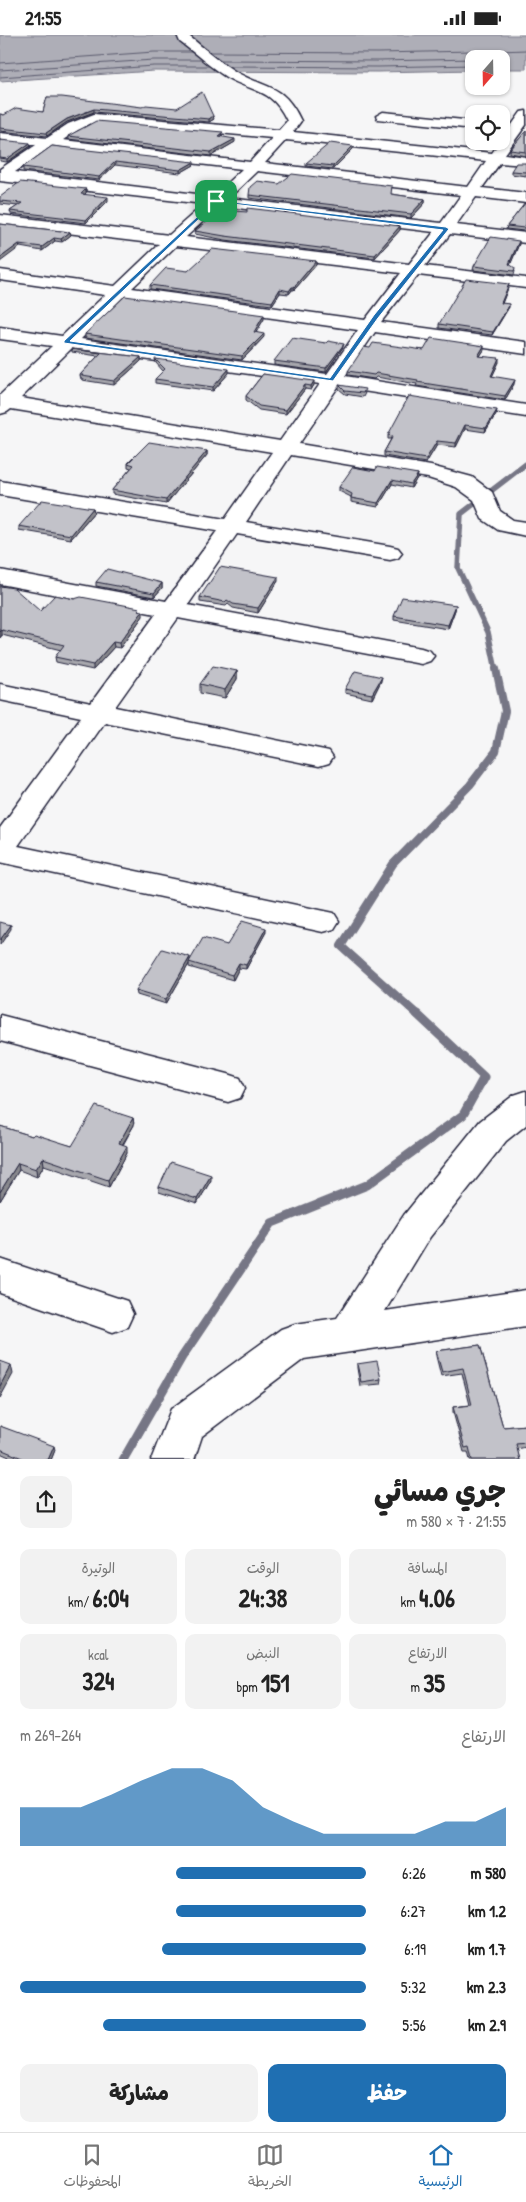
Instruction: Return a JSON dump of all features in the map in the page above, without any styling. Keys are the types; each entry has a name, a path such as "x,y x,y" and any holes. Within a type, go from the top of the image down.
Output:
{"street":[{"path":"2,403 253,166 294,121 289,107 283,99 233,75 184,39 183,35"},
{"path":"383,116 465,124"},
{"path":"0,176 72,127 94,118 283,135 526,161"},
{"path":"323,921 0,851 231,527 368,328 446,229 517,126"},
{"path":"0,137 526,198"},
{"path":"0,176 526,238"},
{"path":"0,220 411,271 526,283"},
{"path":"0,275 368,328 526,348"},
{"path":"1,333 331,380 526,411"},
{"path":"2,403 430,472 464,483 484,497 490,514 506,525 526,529"},
{"path":"0,488 390,553"},
{"path":"0,577 421,655"},
{"path":"0,692 319,757"},
{"path":"0,1028 228,1088"},
{"path":"350,1332 417,1226 493,1131 526,1105"},
{"path":"0,1276 113,1314"},
{"path":"172,1459 186,1423 295,1341 526,1308"}],"water":[{"path":"0,35 526,35 526,69 510,69 510,50 465,50 465,70 378,72 154,71 0,81"}],"building":[{"path":"202,92 213,116 209,119 94,109 67,119 46,133 0,128 0,114 4,115 16,108 43,112 47,97 62,97 142,107 146,105 177,108"},
{"path":"96,121 223,132 218,136 235,139 211,152 68,136"},
{"path":"526,131 526,152 510,150"},
{"path":"0,140 30,143 7,159 0,158"},
{"path":"330,143 353,146 333,166 306,163"},
{"path":"52,146 194,162 180,170 115,162 99,177 23,167"},
{"path":"516,163 526,163 526,172 511,171"},
{"path":"292,174 392,186 391,194 425,199 411,214 249,195 250,187 257,181 279,184"},
{"path":"20,182 86,189 81,194 108,197 86,220 10,211 22,203 0,201 0,197"},
{"path":"526,202 526,224 524,228 507,226"},
{"path":"247,208 400,226 375,255 195,231 222,210 247,212"},
{"path":"0,224 70,232 61,239 54,238 42,247 19,244 0,258"},
{"path":"491,237 519,241 509,264 515,268 514,271 474,266"},
{"path":"212,249 316,261 289,291 280,289 272,302 150,285 166,268 188,271"},
{"path":"466,279 509,284 501,303 510,304 493,332 439,324"},
{"path":"125,296 264,315 254,332 264,334 242,356 85,334"},
{"path":"292,338 344,344 326,368 274,361"},
{"path":"431,338 484,346 478,356 499,358 491,376 515,380 505,396 417,382 418,380 376,373 374,375 348,371 364,347 370,348 373,343 424,350"},
{"path":"72,349 141,357 114,381 80,375 101,353"},
{"path":"155,359 229,369 213,387 155,379 165,369"},
{"path":"263,374 314,381 311,386 305,385 286,410 259,406 246,396"},
{"path":"339,385 365,389 363,393 345,391"},
{"path":"409,396 497,410 486,428 465,425 456,443 437,441 426,459 384,452 393,436 388,435"},
{"path":"149,442 207,451 166,500 112,490 134,465 128,463"},
{"path":"353,467 375,471 377,467 418,474 411,484 392,480 378,503 351,498 352,494 339,487"},
{"path":"42,500 93,508 71,535 19,526"},
{"path":"220,567 278,577 258,608 233,604 227,600 225,602 200,597"},
{"path":"107,569 162,583 154,593 96,582"},
{"path":"0,586 14,588 40,611 55,595 74,599 81,597 140,608 138,610 143,611 119,643 113,642 93,665 55,657 64,645 2,630 0,632"},
{"path":"402,597 456,605 448,625 394,616"},
{"path":"213,666 237,671 225,690 200,684"},
{"path":"355,671 382,677 372,694 345,689"},
{"path":"242,921 266,928 246,965 239,963 232,975 189,962 203,938 227,945"},
{"path":"0,922 11,925 0,940"},
{"path":"162,949 190,957 166,999 136,990"},
{"path":"96,1106 133,1118 119,1143 127,1146 108,1180 43,1158 36,1169 18,1163 0,1192 0,1126 72,1146"},
{"path":"171,1162 211,1175 197,1199 159,1187"},
{"path":"480,1345 503,1427 526,1425 526,1443 516,1444 520,1459 472,1459 469,1447 465,1448 453,1407 472,1405 463,1368 442,1372 436,1351"},
{"path":"0,1361 11,1365 0,1386"},
{"path":"377,1361 381,1379 361,1382 357,1364"},
{"path":"0,1426 54,1446 48,1459 25,1459 0,1449"}],"waterway":[{"path":"496,670 488,632 458,568 461,514 526,464"},
{"path":"418,1015 341,946 393,864 470,785 496,751 505,711 496,669"},
{"path":"124,1459 182,1357 272,1223 367,1185 463,1115 484,1077 417,1014"}],"route":[{"path":"216,201 331,215 446,229 411,271 331,380 66,342 216,201"}]}
